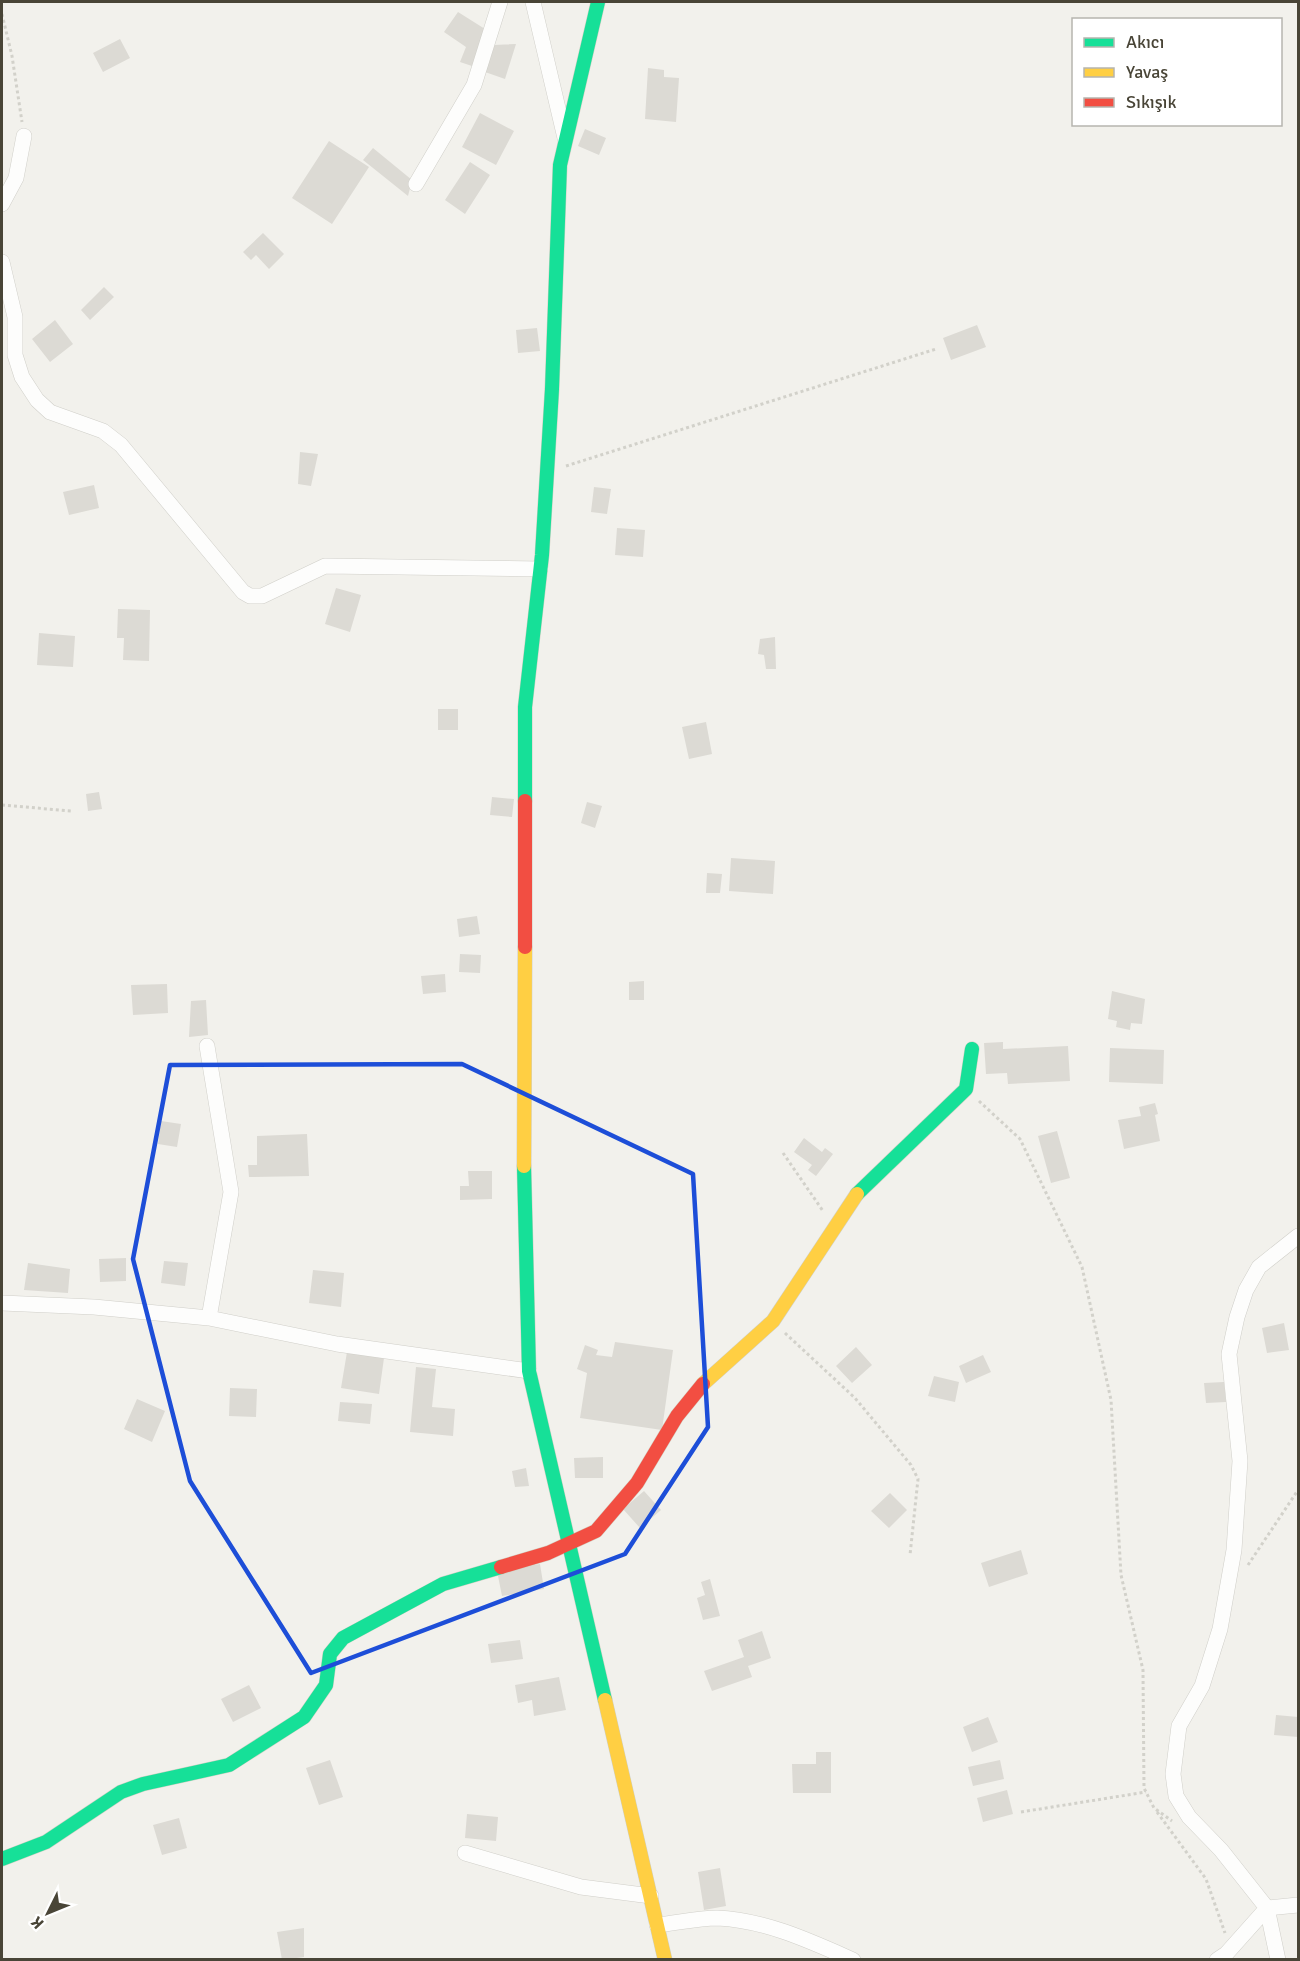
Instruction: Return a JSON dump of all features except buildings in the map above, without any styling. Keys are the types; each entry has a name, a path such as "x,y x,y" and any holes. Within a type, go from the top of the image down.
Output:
{"street":[{"path":"416,184 474,85 500,2"},
{"path":"533,2 566,141"},
{"path":"598,2 585,66 560,165 555,237 552,389 547,472 540,569 525,707 524,1226 529,1371 665,1959"},
{"path":"2,204 16,178 24,136"},
{"path":"2,261 15,317 15,355 22,377 37,400 50,412 103,431 120,445 243,592 250,596 262,596 325,566 540,569"},
{"path":"207,1046 231,1192 209,1318"},
{"path":"2,1859 46,1842 121,1792 143,1784 229,1765 304,1717 326,1685 330,1654 344,1638 443,1584 548,1553 596,1531 637,1483 677,1416 694,1393 773,1321 858,1192 966,1089 972,1049"},
{"path":"1278,1959 1267,1908 1221,1850 1189,1817 1176,1796 1173,1774 1179,1726 1202,1686 1220,1629 1234,1550 1240,1461 1229,1354 1237,1317 1252,1278 1259,1267 1299,1236"},
{"path":"2,1303 94,1307 209,1318 337,1344 529,1371"},
{"path":"465,1853 581,1887 651,1896"},
{"path":"1217,1959 1230,1949 1267,1908 1299,1905"},
{"path":"657,1925 715,1918 747,1921 783,1931 853,1959"}],"path":[{"path":"2,14 12,56 24,136"},
{"path":"547,472 936,349"},
{"path":"2,804 71,811"},
{"path":"966,1089 1020,1139 1082,1267 1111,1400 1121,1575 1143,1670 1146,1792 1154,1808 1206,1880 1230,1949"},
{"path":"783,1153 834,1228"},
{"path":"773,1321 855,1398 911,1465 918,1479 910,1555"},
{"path":"1246,1567 1299,1490"},
{"path":"1022,1812 1146,1792"},
{"path":"1154,1808 1180,1827 1189,1817"}],"highlighted area":[{"path":"462,1064 693,1174 708,1427 625,1554 311,1673 190,1481 133,1259 170,1065"}],"traffic: fast":[{"path":"525,801 525,707 542,555 552,389 560,165 598,2"},
{"path":"857,1194 966,1089 972,1049"},
{"path":"524,1166 529,1371 605,1700"},
{"path":"2,1859 46,1842 121,1792 143,1784 229,1765 304,1717 326,1685 330,1654 343,1638 443,1584 501,1567"}],"traffic: slow":[{"path":"524,1166 525,947"},
{"path":"703,1384 773,1321 857,1194"},
{"path":"605,1700 665,1960"}],"traffic: jam":[{"path":"525,801 525,947"},
{"path":"501,1567 548,1553 596,1531 637,1483 677,1416 703,1384"}]}
